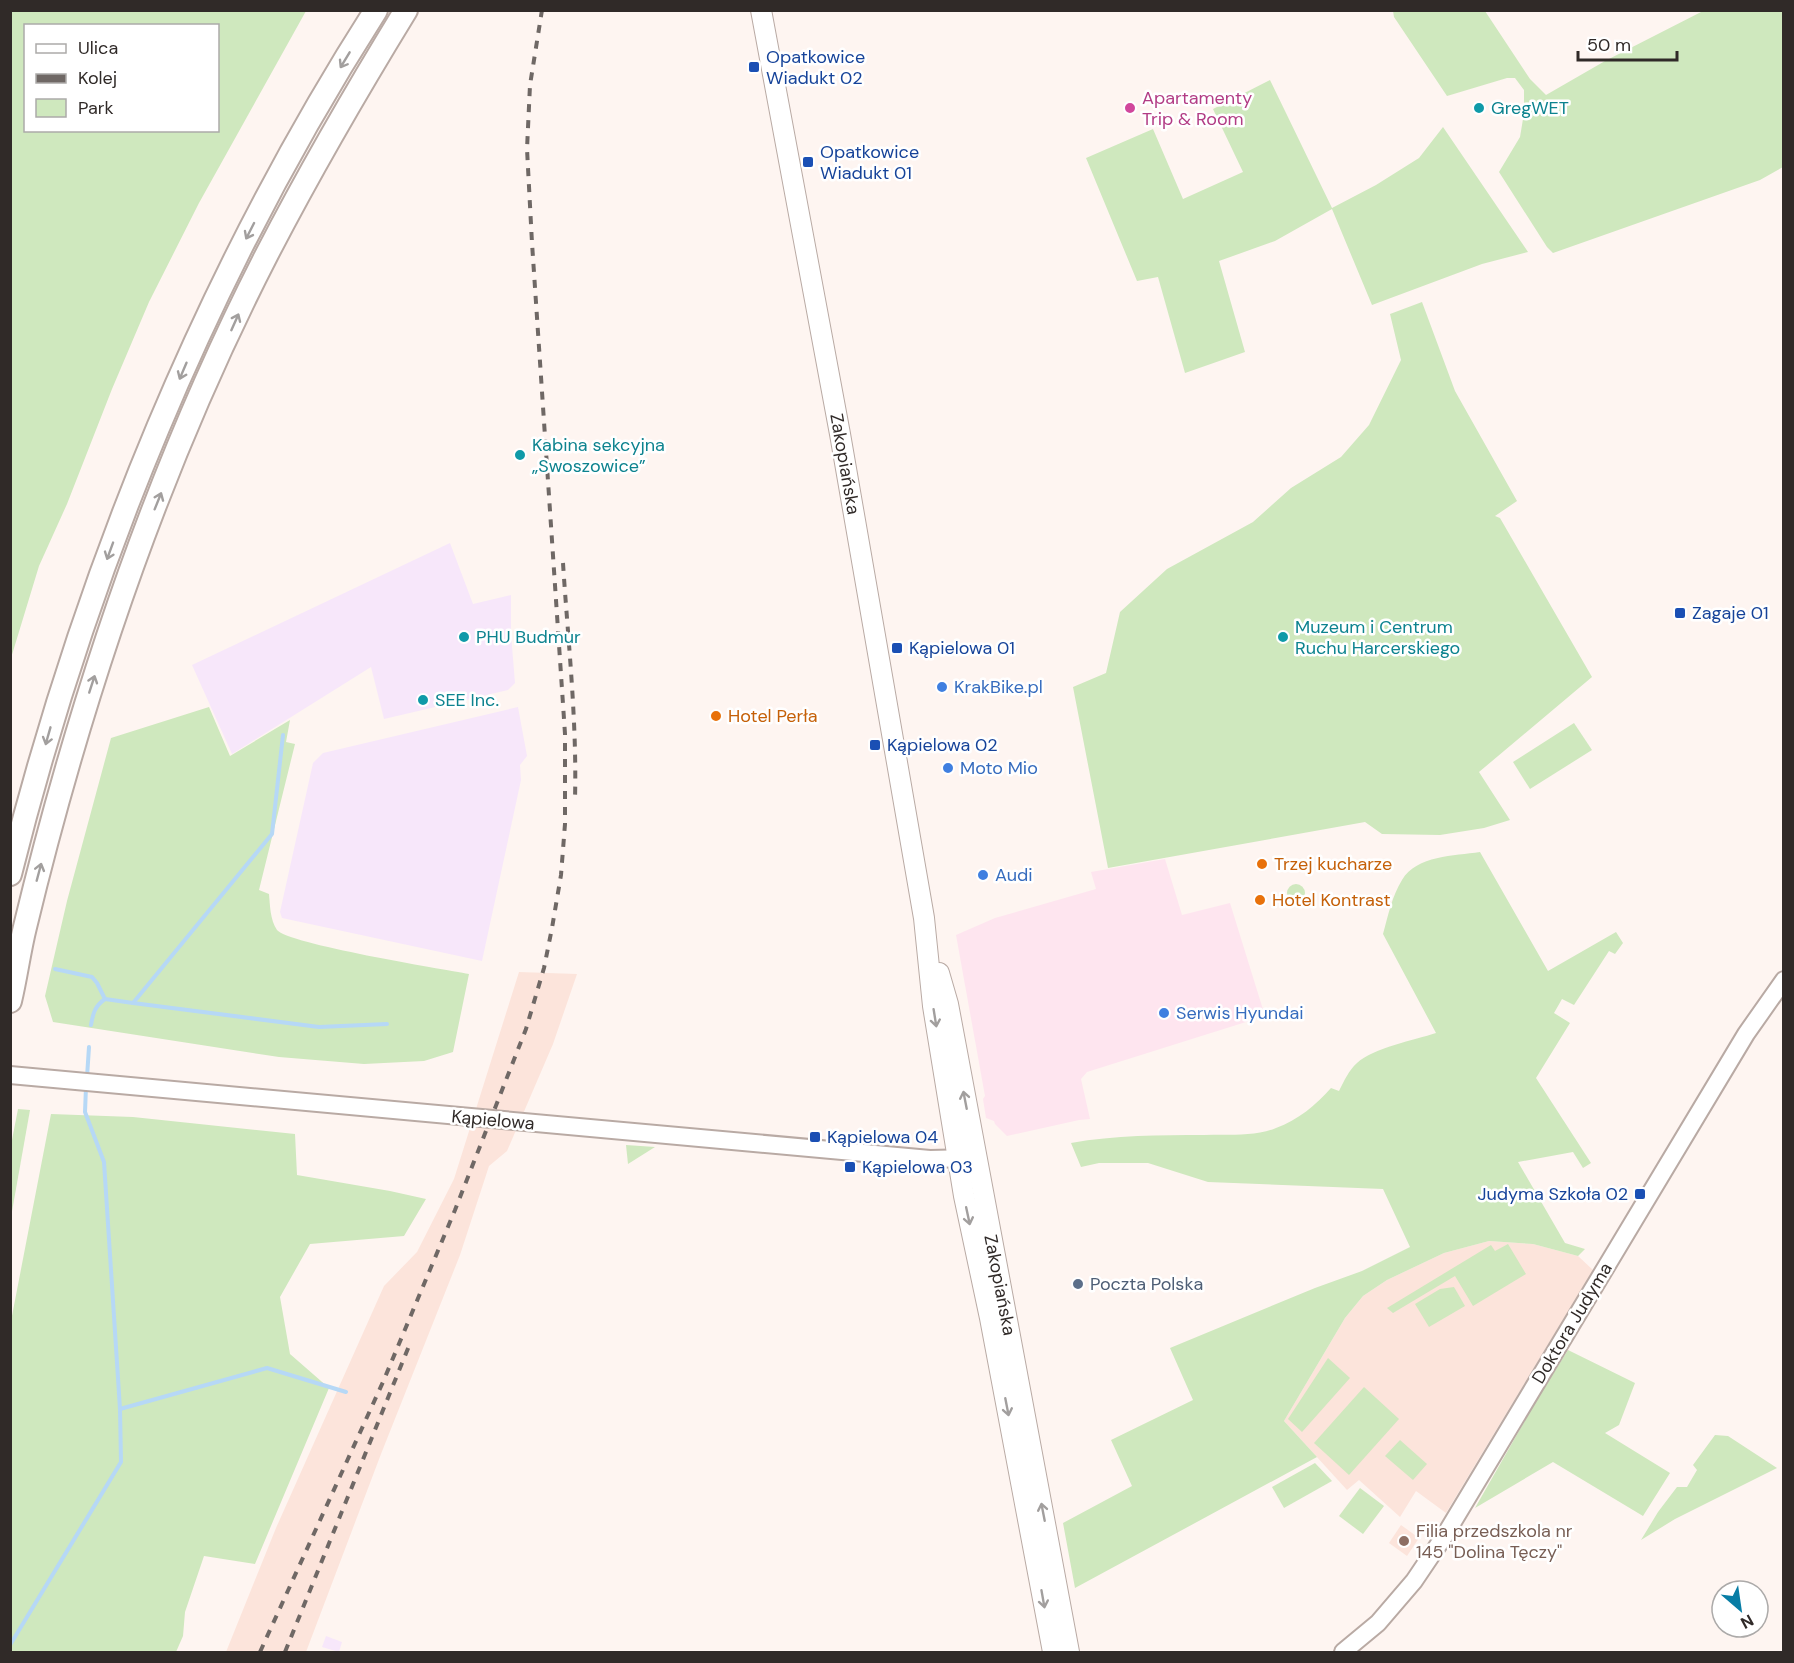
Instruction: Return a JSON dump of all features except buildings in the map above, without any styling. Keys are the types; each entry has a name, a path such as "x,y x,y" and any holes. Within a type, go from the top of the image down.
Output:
{"highway":[{"path":"10,874 43,754 85,618 185,365 266,201 312,116 376,10"},
{"path":"10,1001 24,928 64,777 105,645 151,518 200,399 267,255 334,131 406,10"}],"main road":[{"name":"Zakopiańska","path":"761,10 840,434 924,918 933,1006 967,1158 1069,1653"},
{"name":"Zakopiańska","path":"967,1158 964,1196 1053,1653"}],"street":[{"name":"Doktora Judyma","path":"1343,1653 1378,1623 1414,1581 1445,1535 1746,1034 1784,980"},
{"name":"Kąpielowa","path":"10,1075 930,1159 967,1158"}],"shaded area":[{"path":"450,543 473,604 511,595 515,683 508,690 384,719 371,667 232,754 192,665"},
{"path":"518,707 527,756 520,765 521,780 482,961 282,918 280,912 313,763 323,753"},
{"path":"1165,859 1182,915 1230,903 1265,1016 1087,1072 1081,1079 1090,1119 1007,1136 994,1121 986,1118 983,1099 985,1096 956,935 995,918 1096,889 1091,872"},
{"path":"519,972 577,974 553,1044 507,1151 489,1166 460,1255 306,1652 226,1652 276,1528 384,1286 417,1252 454,1179"},
{"path":"1489,1241 1533,1244 1578,1256 1593,1270 1446,1513 1416,1491 1400,1517 1359,1480 1347,1490 1284,1421 1345,1318 1363,1296 1387,1280 1444,1253"},
{"name":"Filia przedszkola nr 145 \"Dolina Tęczy\"","path":"1401,1525 1419,1538 1407,1556 1389,1543"},
{"path":"326,1636 342,1642 339,1652 322,1647"}],"green space":[{"path":"10,11 306,11 199,203 149,302 67,504 39,566 11,658"},
{"path":"1393,11 1485,11 1530,79 1546,95 1605,61 1703,11 1783,11 1783,167 1760,180 1553,253 1499,172 1520,137 1524,113 1524,90 1515,78 1507,78 1447,96 1394,17"},
{"path":"1270,80 1332,208 1376,185 1419,158 1443,127 1528,252 1482,264 1372,305 1332,209 1275,241 1219,261 1245,352 1185,373 1158,277 1137,281 1086,158 1153,129 1183,199 1243,172 1213,109"},
{"path":"1422,302 1455,391 1517,501 1495,516 1500,518 1592,677 1479,772 1510,820 1484,828 1440,835 1382,834 1365,822 1108,868 1073,687 1106,673 1120,612 1167,569 1253,522 1291,488 1341,457 1369,425 1401,360 1390,314"},
{"path":"209,707 230,756 290,720 286,742 295,744 259,890 269,894 272,917 277,930 287,936 335,949 469,974 453,1052 424,1061 364,1064 279,1057 53,1022 45,996 67,901 111,738"},
{"path":"1574,723 1592,750 1530,789 1513,762"},
{"path":"1480,852 1548,971 1616,932 1623,943 1615,954 1609,951 1574,1005 1562,999 1554,1013 1570,1023 1536,1078 1591,1163 1583,1168 1573,1152 1518,1162 1565,1243 1585,1249 1578,1256 1533,1244 1489,1241 1444,1253 1387,1280 1363,1296 1345,1318 1284,1421 1317,1457 1075,1588 1063,1523 1132,1486 1111,1440 1193,1400 1170,1348 1362,1271 1410,1247 1383,1189 1208,1182 1148,1163 1099,1163 1081,1167 1071,1143 1121,1137 1241,1134 1268,1131 1299,1116 1331,1088 1339,1091 1352,1069 1364,1058 1383,1049 1436,1033 1383,934 1396,893 1409,872 1426,861"},
{"path":"1296,884 1302,887 1305,893 1302,899 1296,902 1290,899 1287,893 1290,887"},
{"path":"18,1109 30,1110 11,1217 11,1145"},
{"path":"51,1114 133,1117 295,1134 297,1175 426,1199 404,1236 310,1244 280,1297 290,1354 329,1388 255,1564 204,1556 185,1612 183,1636 176,1652 11,1652 11,1321"},
{"path":"626,1145 655,1147 628,1164"},
{"path":"1508,1244 1526,1274 1473,1306 1455,1276 1393,1313 1387,1308 1491,1245 1495,1251"},
{"path":"1454,1287 1465,1306 1429,1327 1415,1304 1440,1289"},
{"path":"1568,1350 1635,1383 1619,1425 1605,1433 1670,1473 1643,1516 1553,1462 1475,1508 1539,1396"},
{"path":"1328,1358 1350,1378 1302,1432 1288,1419"},
{"path":"1364,1387 1399,1419 1349,1475 1314,1443"},
{"path":"1715,1435 1728,1436 1777,1468 1675,1519 1641,1540 1677,1487 1687,1487 1697,1470 1693,1465"},
{"path":"1400,1440 1427,1464 1413,1480 1385,1456"},
{"path":"1315,1463 1332,1481 1284,1508 1272,1487"},
{"path":"1360,1488 1384,1506 1363,1534 1339,1516"}],"waterway":[{"path":"91,1025 95,1010 105,999 133,1003 272,834 283,735"},
{"path":"55,969 92,977 105,999"},
{"path":"133,1003 319,1027 387,1024"},
{"path":"87,1077 89,1047"},
{"path":"10,1645 121,1462 120,1409 104,1162 85,1112 86,1087"},
{"path":"120,1409 267,1368 346,1392"}],"railway":[{"path":"260,1652 383,1382 455,1210 526,1029 544,968 552,928 561,875 565,824 565,734 527,149 530,85 542,10"},
{"path":"563,563 573,710 575,799"},
{"path":"285,1652 411,1341"}],"place":[{"name":"Opatkowice Wiadukt 02","path":"754,67"},
{"name":"Apartamenty Trip & Room","path":"1130,108"},
{"name":"GregWET","path":"1479,108"},
{"name":"Opatkowice Wiadukt 01","path":"808,162"},
{"name":"Kabina sekcyjna „Swoszowice”","path":"520,455"},
{"name":"Zagaje 01","path":"1680,613"},
{"name":"PHU Budmur","path":"464,637"},
{"name":"Muzeum i Centrum Ruchu Harcerskiego","path":"1283,637"},
{"name":"Kąpielowa 01","path":"897,648"},
{"name":"KrakBike.pl","path":"942,687"},
{"name":"SEE Inc.","path":"423,700"},
{"name":"Hotel Perła","path":"716,716"},
{"name":"Kąpielowa 02","path":"875,745"},
{"name":"Moto Mio","path":"948,768"},
{"name":"Trzej kucharze","path":"1262,864"},
{"name":"Audi","path":"983,875"},
{"name":"Hotel Kontrast","path":"1260,900"},
{"name":"Serwis Hyundai","path":"1164,1013"},
{"name":"Kąpielowa 04","path":"815,1137"},
{"name":"Kąpielowa 03","path":"850,1167"},
{"name":"Judyma Szkoła 02","path":"1640,1194"},
{"name":"Poczta Polska","path":"1078,1284"},
{"name":"Filia przedszkola nr 145 \"Dolina Tęczy\"","path":"1404,1541"}]}
